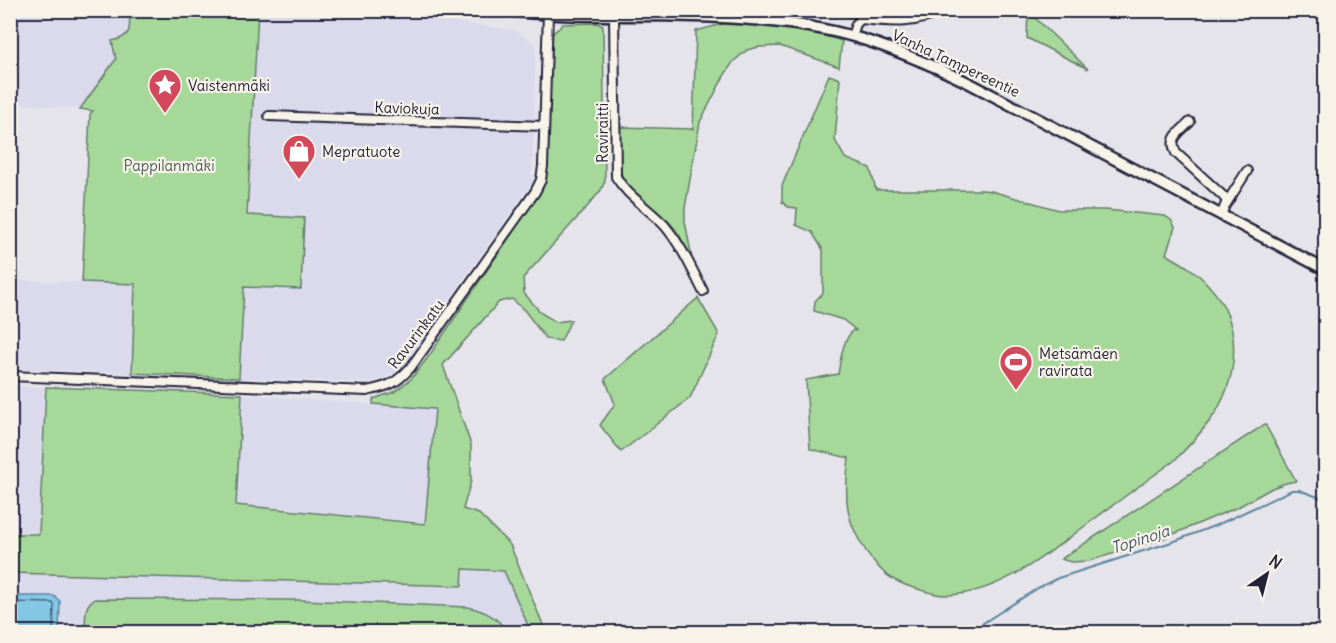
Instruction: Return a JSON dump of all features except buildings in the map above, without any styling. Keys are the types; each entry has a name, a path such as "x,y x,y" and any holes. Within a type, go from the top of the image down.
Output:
{"main road":[{"name":"Vanha Tampereentie","path":"501,10 548,14 710,16 787,23 852,36 913,57 969,83 1326,270"}],"street":[{"path":"852,36 856,24 861,20 903,22 934,16 944,10"},
{"name":"Ravurinkatu","path":"10,376 367,391 386,387 399,380 411,367 535,192 541,180 548,14"},
{"name":"Raviraitti","path":"614,15 616,177 625,189 665,225 703,291"},
{"name":"Kaviokuja","path":"269,116 544,126"},
{"path":"1190,122 1176,136 1173,148 1223,196 1227,204"},
{"path":"1221,215 1247,171"}],"shaded area":[{"path":"11,11 149,11 93,110 20,104 20,155 11,154"},
{"path":"258,11 403,11 449,21 514,30 536,44 532,183 405,362 394,373 377,381 239,378"},
{"path":"11,280 136,284 132,373 11,369"},
{"path":"11,386 46,387 39,535 11,534"},
{"path":"242,394 435,409 425,525 235,505"},
{"path":"462,569 504,571 531,632 11,632 11,573 462,586"}],"green space":[{"name":"Pappilanmäki","path":"129,11 258,11 247,215 304,218 301,289 244,287 239,378 132,373 135,284 82,282 90,114 93,111 80,109 116,59 112,41 127,34 130,26"},
{"path":"818,11 944,11 903,22 861,19"},
{"path":"1028,11 1088,69 1027,38"},
{"path":"597,23 603,26 605,181 601,190 587,207 523,278 524,293 541,313 556,322 571,320 561,341 546,339 525,311 512,299 499,302 443,365 471,445 471,481 463,509 479,514 510,545 546,632 531,632 504,571 463,569 462,586 11,573 11,534 39,534 46,387 242,394 236,505 425,524 435,409 373,404 373,399 394,392 411,379 542,189 548,158 552,34 563,24"},
{"path":"722,24 795,29 842,41 839,67 780,46 747,50 733,62 700,122 685,208 692,259 674,227 637,195 623,178 619,160 620,127 693,129 696,31"},
{"name":"Metsämäen ravirata","path":"829,75 840,79 835,140 845,158 870,168 876,190 982,190 1059,210 1106,210 1165,216 1175,227 1166,254 1190,268 1205,282 1228,316 1234,348 1229,381 1216,412 1196,438 1174,461 1057,547 1022,570 985,588 965,593 938,594 906,585 885,573 866,551 853,527 846,488 849,458 810,449 806,380 838,374 846,340 853,330 857,331 843,320 814,311 815,301 823,293 823,250 812,232 796,225 797,208 788,207 782,202 782,186"},
{"path":"698,298 719,334 690,398 621,452 600,425 615,404 605,379"},
{"path":"1265,424 1296,481 1272,488 1238,507 1164,538 1089,561 1071,562 1061,559"},
{"path":"95,599 301,600 468,607 490,615 500,622 507,632 84,632 88,605"}],"water":[{"path":"11,596 54,596 60,601 59,632 11,632"}],"waterway":[{"name":"Topinoja","path":"969,632 1038,588 1058,578 1175,541 1219,524 1292,490 1299,490 1326,500"}],"place":[{"name":"Vaistenmäki","path":"165,114"},
{"name":"Mepratuote","path":"299,180"},
{"name":"Metsämäen ravirata","path":"1016,391"}]}
